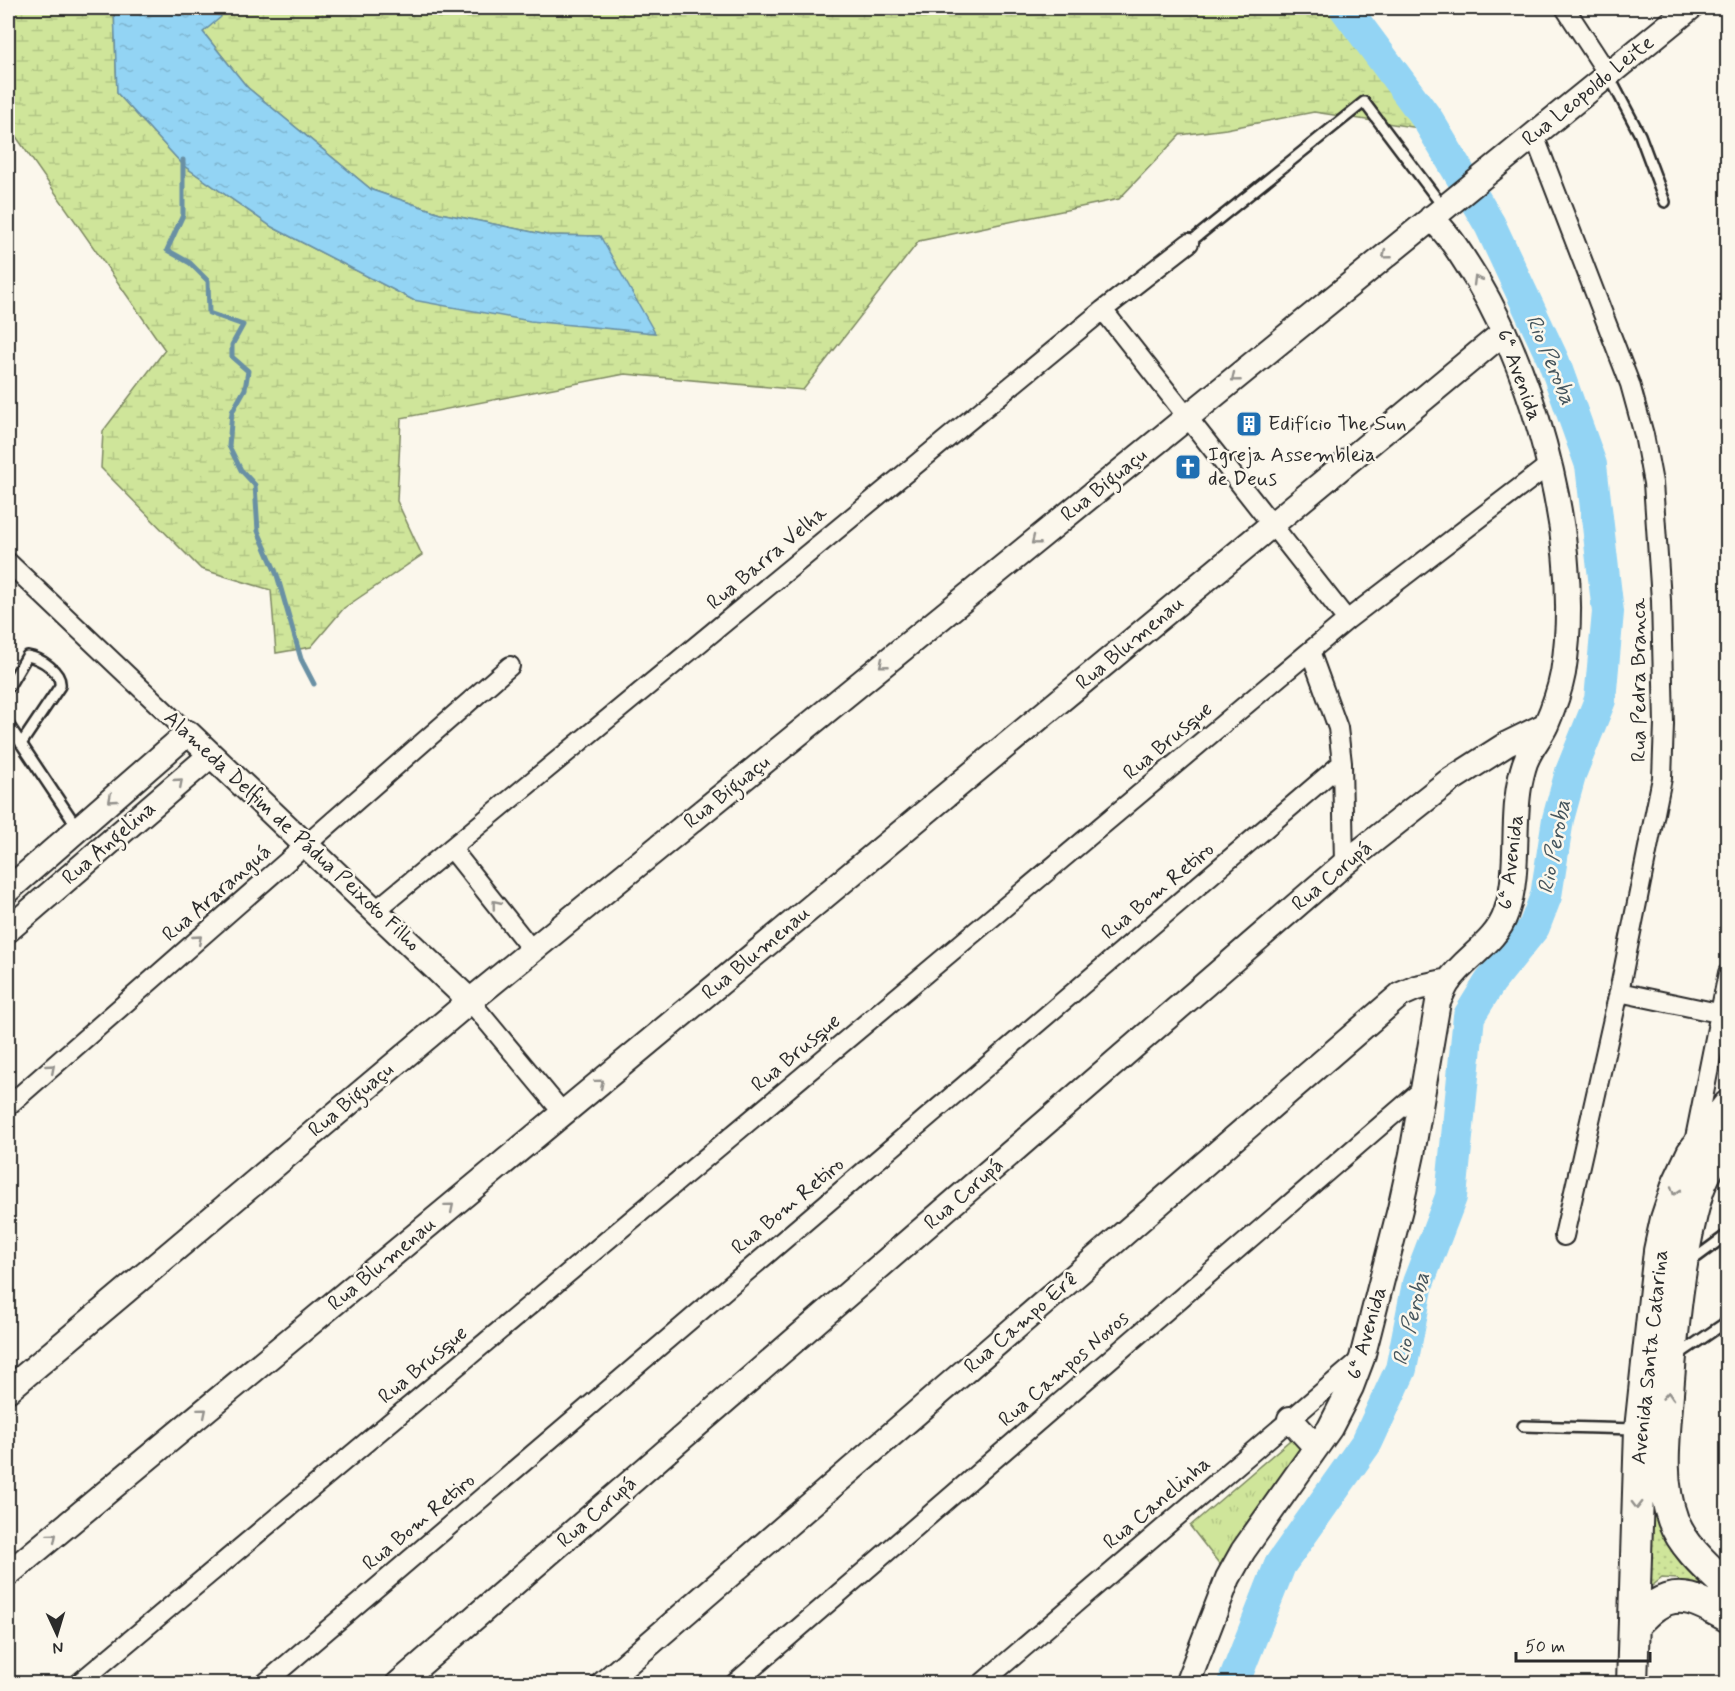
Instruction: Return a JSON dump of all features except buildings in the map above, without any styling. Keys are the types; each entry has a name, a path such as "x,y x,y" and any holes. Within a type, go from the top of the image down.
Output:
{"main road":[{"name":"Avenida Santa Catarina","path":"1632,1683 1640,1430 1659,1251 1677,1183 1692,1153 1728,1106"},
{"name":"Avenida Santa Catarina","path":"1728,1139 1707,1170 1698,1193 1681,1269 1671,1359 1664,1468 1667,1500 1673,1521 1682,1538 1728,1587"},
{"path":"1634,1625 1657,1604 1676,1597 1689,1597 1728,1617"}],"street":[{"path":"1565,8 1608,74"},
{"name":"Rua Leopoldo Leite","path":"1443,209 1690,8"},
{"name":"Rua Pedra Branca","path":"1534,135 1630,384 1644,435 1653,483 1662,600 1664,756 1662,778 1619,992 1564,1236"},
{"name":"6ª Avenida","path":"1187,1683 1228,1578 1243,1551 1342,1408 1362,1358 1400,1209 1438,1002 1449,981 1500,927 1506,912 1516,842 1519,788 1527,758 1546,725 1562,676 1568,616 1562,530 1550,465 1523,380 1504,332 1490,303 1445,231 1443,209"},
{"name":"Rua Biguaçu","path":"8,1390 470,1000 1443,209"},
{"name":"Rua Barra Velha","path":"375,910 1103,310 1190,243"},
{"path":"1103,310 1347,620"},
{"name":"Rua Blumenau","path":"8,1574 1504,332"},
{"name":"Rua Brusque","path":"78,1683 1347,620 1550,465"},
{"name":"Alameda Delfim de Pádua Peixoto Filho","path":"8,564 470,1000 563,1113"},
{"path":"1310,651 1335,714 1340,741 1344,864"},
{"name":"Rua Araranguá","path":"8,1106 510,666"},
{"name":"Rua Corupá","path":"398,1683 1344,864 1449,781 1507,744 1546,725"},
{"name":"Rua Angelina","path":"8,890 188,733"},
{"name":"Rua Angelina","path":"8,930 211,755"},
{"name":"Rua Bom Retiro","path":"264,1683 1342,764"},
{"path":"450,848 532,950"},
{"path":"1692,1153 1718,1013 1728,973"},
{"name":"Rua Campo Erê","path":"603,1683 1400,995 1416,988 1449,981"},
{"path":"1619,992 1718,1013"},
{"name":"Rua Campos Novos","path":"734,1683 1424,1088"},
{"name":"Rua Canelinha","path":"981,1683 1362,1358"},
{"path":"1290,1419 1316,1447"}],"lane":[{"path":"1608,74 1640,135 1665,202"},
{"path":"1190,243 1364,102 1443,209"},
{"path":"8,688 27,656 39,660 58,674 61,679 60,686 21,744"},
{"path":"8,723 79,829"},
{"path":"1681,1269 1728,1234"},
{"path":"1671,1359 1728,1321"},
{"path":"1523,1426 1640,1430"}],"green space":[{"path":"8,8 114,8 117,93 184,166 272,227 413,300 600,236 547,235 440,213 372,190 247,87 203,32 220,17 219,8 1339,8 1419,128 1314,112 1226,129 1180,135 1119,199 919,241 803,390 625,374 401,418 397,501 422,555 344,608 311,647 276,653 271,590 201,569 101,468 103,431 165,350 15,135 8,144"},
{"path":"1296,1435 1309,1445 1221,1566 1190,1526"},
{"path":"1650,1482 1704,1580 1694,1592 1677,1579 1662,1578 1643,1593"}],"water":[{"path":"114,8 219,8 221,17 203,32 247,87 372,190 440,213 547,235 600,236 655,333 530,321 413,300 272,227 184,166 117,93"}],"waterway":[{"name":"Rio Peroba","path":"1233,1684 1280,1565 1367,1442 1401,1369 1418,1283 1451,1197 1469,1016 1490,982 1534,927 1546,896 1558,819 1571,772 1600,700 1608,612 1591,465 1554,362 1490,225 1428,120 1345,8"},
{"path":"183,160 183,215 167,250 190,263 208,281 209,313 243,325 232,345 232,357 248,371 245,389 232,412 229,446 241,470 255,485 258,531 277,575 301,659 314,684"}],"place":[{"name":"Edifício The Sun","path":"1249,424"},
{"name":"Igreja Assembleia de Deus","path":"1188,467"}]}
